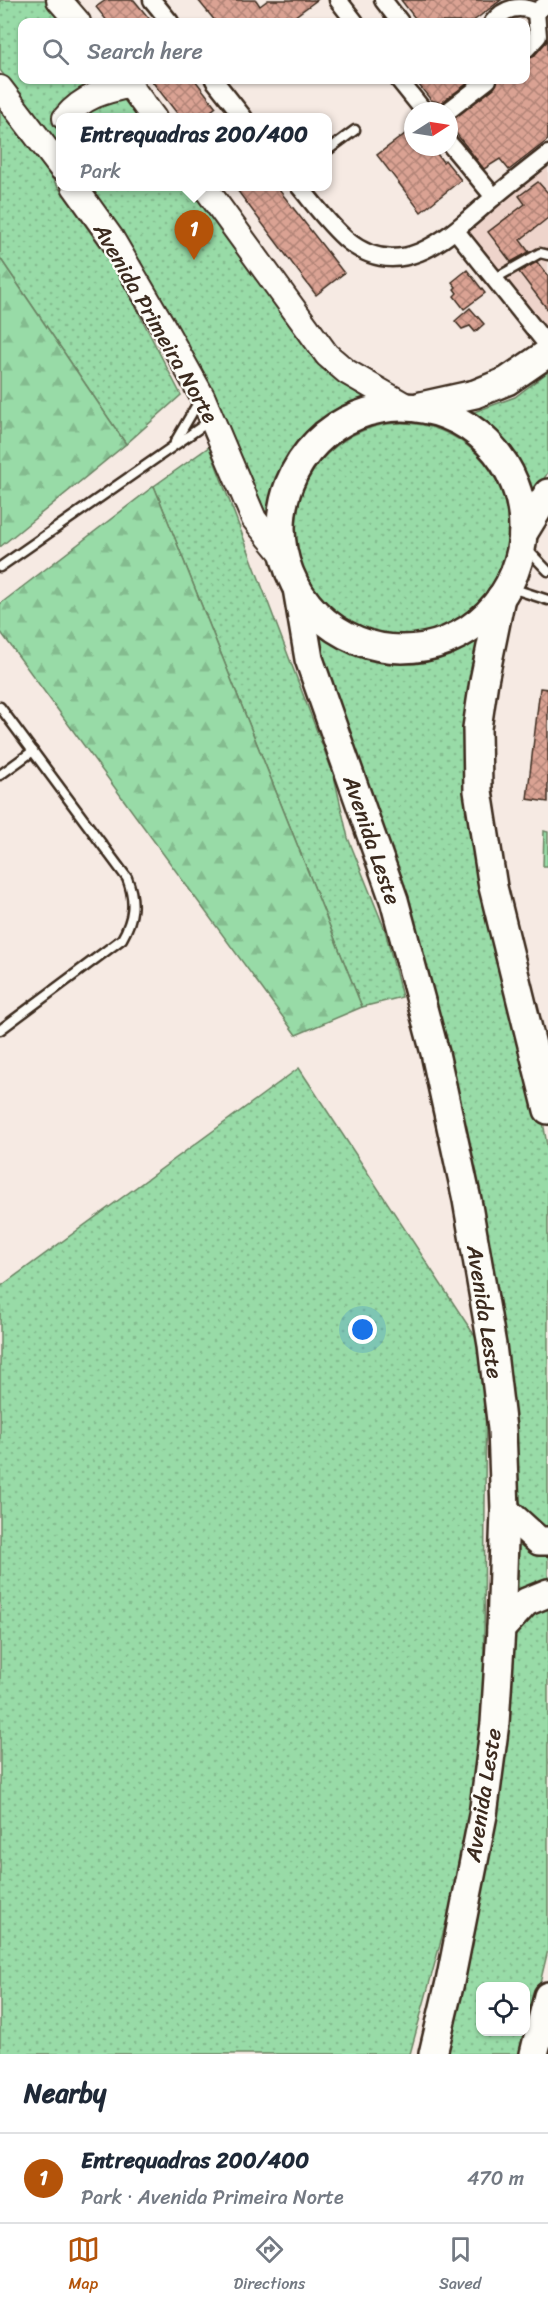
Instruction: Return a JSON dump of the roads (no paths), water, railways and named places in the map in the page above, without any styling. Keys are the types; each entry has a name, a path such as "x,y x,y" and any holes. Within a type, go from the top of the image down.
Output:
{"main road":[{"path":"59,0 75,18"},
{"path":"68,113 85,98 122,84"},
{"path":"129,84 151,113"},
{"path":"0,88 55,160"},
{"name":"Avenida Primeira Norte","path":"78,191 112,239 202,396 254,519 285,557"},
{"path":"208,191 327,355 346,372 412,406 452,417 483,437 505,465 519,498 522,539 517,566 504,592 484,681 477,728 478,791 493,887 548,1110"},
{"path":"504,592 477,623 448,640 414,649 379,647 346,636 318,615 297,588 285,557 281,520 289,483 308,451 335,426 369,410 412,406 475,394 507,381 548,353"},
{"path":"522,539 548,493"},
{"name":"Avenida Leste","path":"297,588 309,659 394,900 435,1053 467,1200 492,1345 502,1429 505,1510 495,1724 483,1815 433,2054"},
{"path":"505,1510 539,1541 548,1541"},
{"path":"501,1629 525,1602 548,1593"},
{"path":"534,2054 548,1996"}],"street":[{"path":"152,0 167,18"},
{"path":"338,0 353,18"},
{"path":"383,0 397,18"},
{"path":"497,18 506,10 542,7 538,36 530,44"},
{"path":"217,84 241,113"},
{"path":"402,84 417,102"},
{"path":"458,103 483,84"},
{"path":"458,154 494,197"},
{"path":"303,191 348,241 370,253 386,257 405,257 439,243 456,231 548,154"},
{"path":"456,231 548,346"}],"lane":[{"path":"332,146 355,130"},
{"path":"494,279 540,253 548,255"},
{"path":"174,445 202,396"},
{"path":"0,567 213,419"},
{"path":"522,539 548,571"},
{"path":"504,592 548,600"},
{"path":"0,707 127,878 133,893 134,909 130,925 122,939 0,1030"},
{"path":"0,775 33,751"}],"place":[{"name":"Entrequadras 200/400","path":"194,260"}]}
